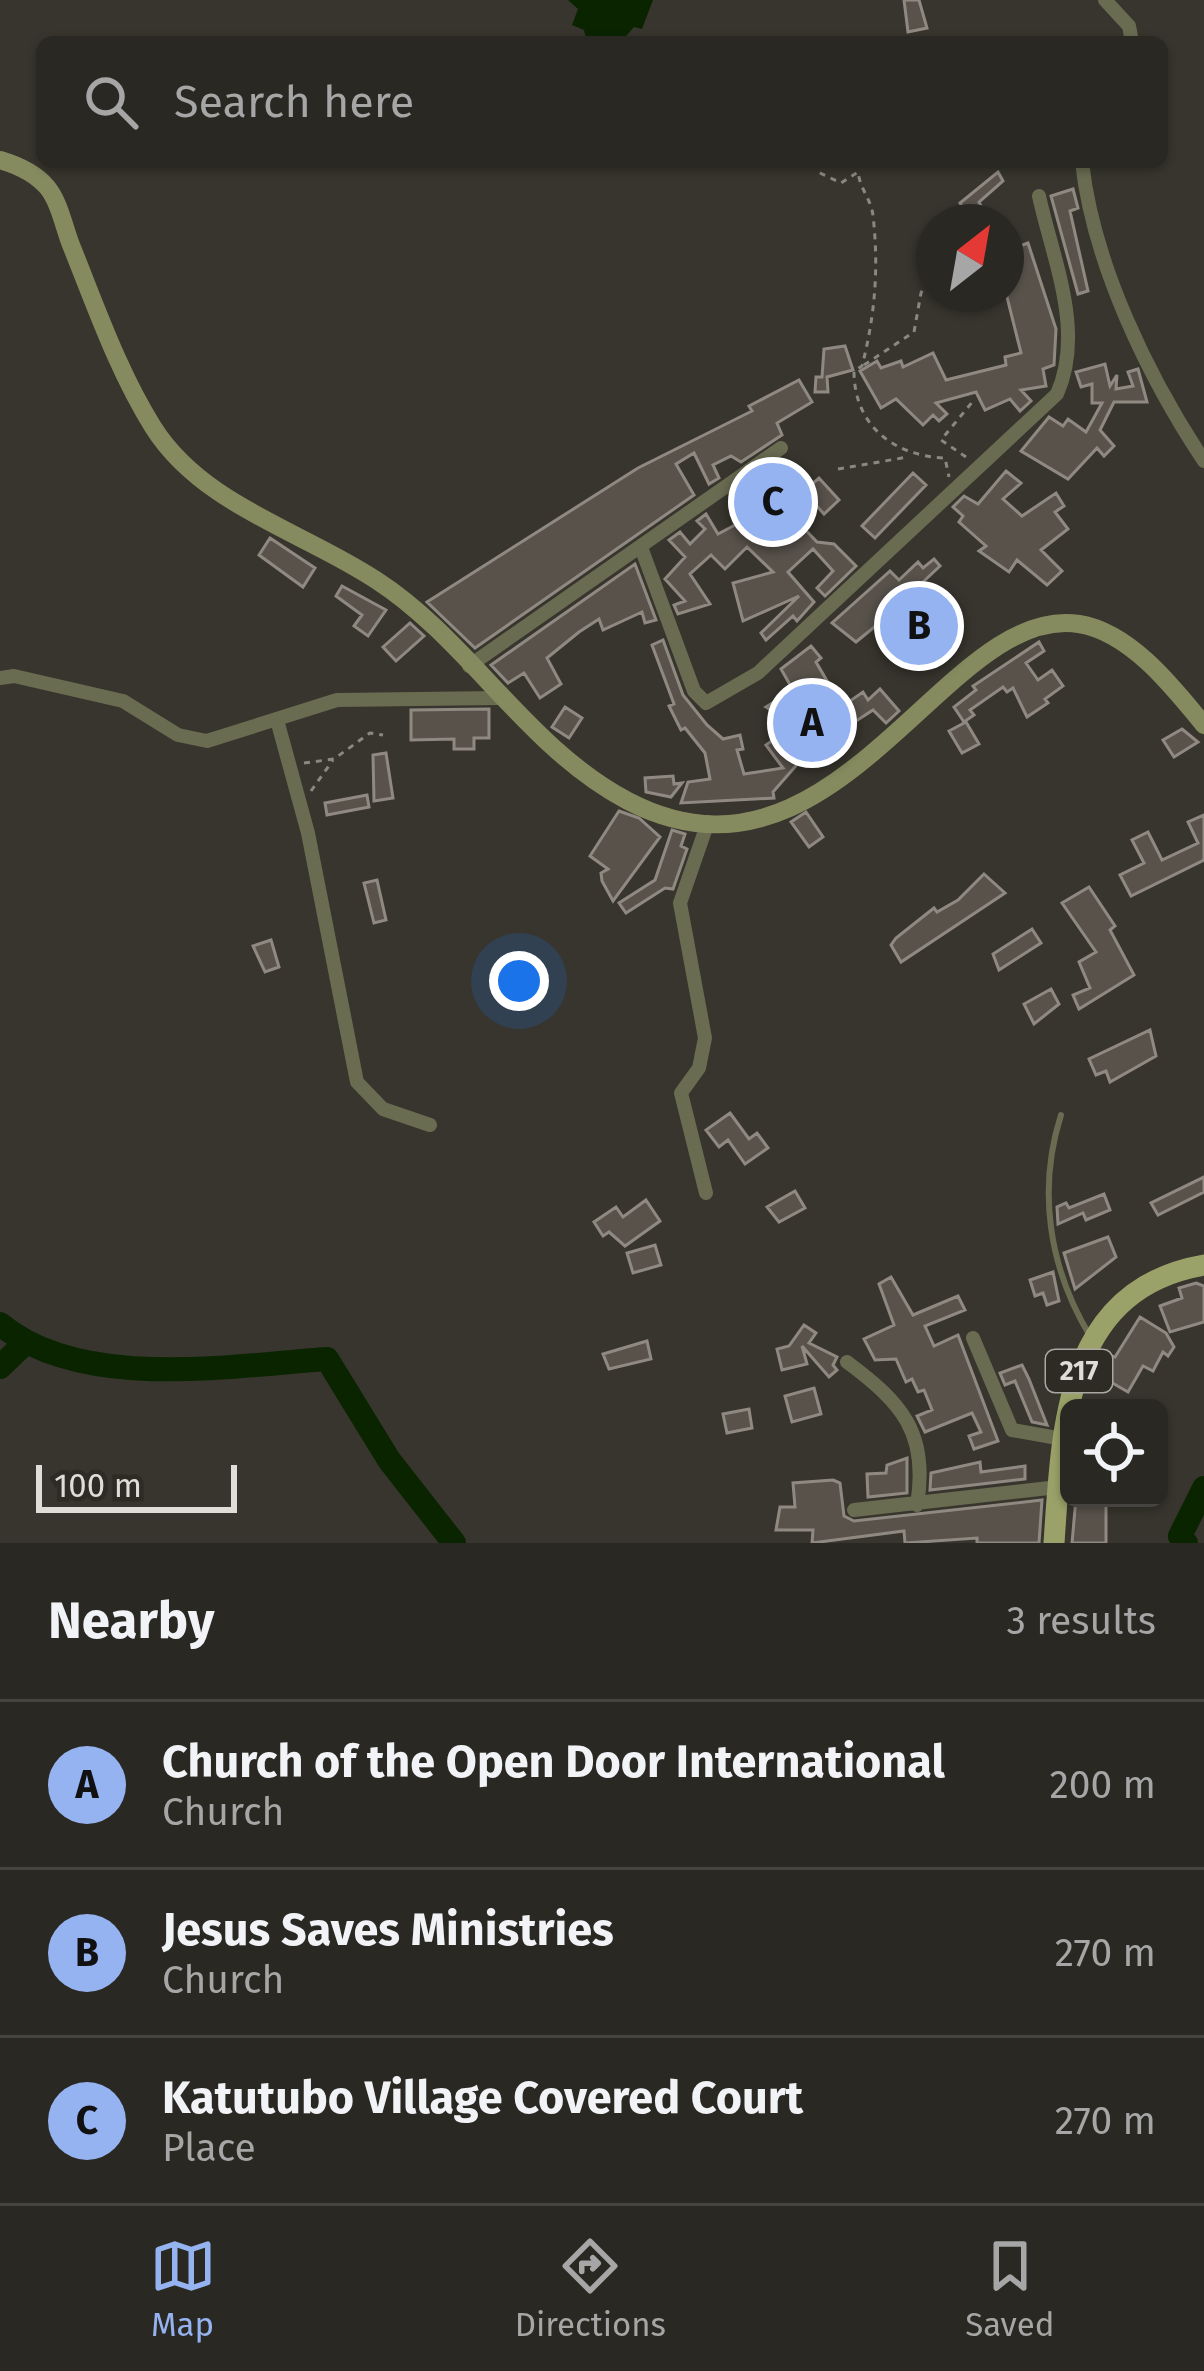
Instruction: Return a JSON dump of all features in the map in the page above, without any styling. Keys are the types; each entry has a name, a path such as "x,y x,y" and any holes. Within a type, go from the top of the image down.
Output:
{"main road":[{"name":"217","path":"1071,1399 1092,1339 1144,1284 1204,1265"},
{"name":"217","path":"1054,1543 1060,1468"}],"street":[{"path":"1105,0 1129,26 1131,36"},
{"path":"0,160 49,189 125,377 184,467 224,496 378,581 498,698 620,796 680,820 732,824 807,801 892,738 992,652 1028,630 1056,622 1084,624 1116,639 1171,684 1204,724"},
{"path":"1083,168 1096,244 1166,406 1204,461"},
{"path":"642,550 694,691 706,703 758,673 1058,394 1070,367 1071,333 1039,196"},
{"path":"469,666 642,550 781,448"},
{"path":"0,678 14,676 123,701 178,735 207,741 337,700 498,698"},
{"path":"277,720 302,803 357,1082 382,1109 430,1125"},
{"path":"706,1193 680,1093 699,1068 705,1038 680,903 708,822"},
{"path":"973,1338 1012,1430 1060,1438"},
{"path":"847,1362 903,1410 919,1454 917,1505"},
{"path":"854,1510 1058,1487"}],"lane":[{"path":"1061,1115 1048,1156 1047,1212 1079,1319 1092,1339"}],"path":[{"path":"818,168 841,183 858,172 861,192 873,210 877,303 862,366"},
{"path":"910,457 880,438 854,393 854,371 914,332 918,312"},
{"path":"974,400 941,440 977,465"},
{"path":"838,469 910,457 945,458 952,490"},
{"path":"302,803 334,759 370,733 383,735"},
{"path":"290,765 334,759"}],"shaded area":[{"path":"568,0 653,0 642,29 634,27 626,36 586,36 584,30 572,25 578,9"}],"building":[{"path":"904,0 919,0 927,28 908,32"},
{"path":"998,172 1003,181 980,204 960,203"},
{"path":"1073,189 1078,208 1070,211 1088,291 1078,294 1051,196"},
{"path":"1028,243 1056,329 1054,365 1043,369 1046,386 1021,390 1031,401 1020,411 1010,399 985,410 976,392 936,403 947,414 939,421 933,415 923,425 896,399 881,408 860,371 877,361 881,368 901,361 903,367 933,353 946,380 1006,365 1005,357 1021,353 1011,312 1024,312 1024,244"},
{"path":"845,346 853,370 827,377 828,392 815,392 816,377 822,377 824,349"},
{"path":"1105,364 1110,386 1117,375 1116,389 1133,386 1128,372 1138,369 1147,402 1114,402 1100,430 1114,446 1104,456 1097,448 1068,479 1021,451 1049,417 1063,426 1068,419 1086,432 1102,403 1092,403 1092,384 1081,387 1076,372"},
{"path":"799,380 812,402 777,423 782,435 741,462 731,456 713,465 719,478 709,484 694,453 676,464 694,495 475,648 427,602 638,468 752,411 749,406"},
{"path":"784,460 811,485 819,478 839,500 824,514 816,505 797,521 817,542 834,544 856,566 825,596 817,588 833,571 813,549 788,572 814,602 797,621 793,616 766,640 761,633 799,596 743,621 733,583 773,572 747,547 725,569 711,555 690,574 710,604 678,614 674,605 685,601 665,579 685,557 669,540 680,532 690,544 705,529 697,521 706,514 718,534 735,525 741,531 757,513 740,493"},
{"path":"1006,471 1021,483 1003,499 1022,516 1056,493 1064,506 1055,512 1068,529 1041,550 1062,571 1047,585 1017,560 1009,572 979,551 986,546 959,522 963,516 953,507 964,496 978,504"},
{"path":"913,473 926,485 875,538 862,526"},
{"path":"270,538 315,568 303,587 259,555"},
{"path":"934,559 940,566 923,582 940,599 923,616 933,628 920,639 895,610 856,642 832,623 890,571 899,580 918,562 923,568"},
{"path":"635,564 656,620 645,623 642,612 603,630 599,619 579,632 547,658 561,684 540,698 524,673 508,683 491,665"},
{"path":"342,586 386,610 368,636 354,626 362,615 336,596"},
{"path":"410,623 424,636 396,661 383,647"},
{"path":"663,640 683,695 707,725 723,739 740,735 743,749 737,750 744,774 783,768 766,745 781,734 801,760 773,792 774,798 681,803 688,782 710,779 705,753 685,728 681,730 669,706 674,704 652,645"},
{"path":"1039,642 1044,651 1026,663 1038,680 1052,670 1063,686 1045,699 1048,703 1027,717 1013,688 1007,692 1003,687 970,710 974,715 964,722 954,707 976,690 973,686"},
{"path":"811,646 821,658 816,662 833,691 809,710 826,720 815,738 797,726 787,710 779,715 766,707 793,690 781,669"},
{"path":"880,689 899,711 886,723 873,710 850,725 844,705 863,692 868,700"},
{"path":"565,707 582,718 569,738 552,727"},
{"path":"489,709 489,738 474,738 474,749 454,749 454,739 411,740 411,710"},
{"path":"966,722 979,744 962,753 949,731"},
{"path":"1182,729 1198,742 1174,757 1163,740"},
{"path":"386,753 393,798 374,801 373,755"},
{"path":"673,776 674,784 682,783 671,797 646,792 645,778"},
{"path":"367,795 369,807 327,815 325,803"},
{"path":"619,811 639,818 660,837 613,901 602,881 601,873 608,869 590,856"},
{"path":"806,812 823,837 809,847 791,822"},
{"path":"1204,815 1204,860 1131,896 1120,875 1144,863 1132,840 1148,832 1162,860 1198,843 1188,822"},
{"path":"672,830 685,834 681,846 687,849 673,889 665,888 626,913 619,903 655,880"},
{"path":"984,874 1005,893 901,962 891,945 896,938 934,908 937,912 958,900"},
{"path":"377,880 386,920 374,923 364,883"},
{"path":"1089,887 1115,926 1110,930 1134,975 1079,1009 1073,995 1090,988 1079,962 1096,952 1062,903"},
{"path":"1032,929 1041,943 999,970 993,954"},
{"path":"271,940 279,967 265,972 253,946"},
{"path":"1051,989 1059,1004 1034,1024 1024,1004"},
{"path":"1150,1030 1156,1056 1110,1082 1106,1071 1096,1075 1089,1059"},
{"path":"730,1113 749,1139 757,1133 768,1148 745,1164 728,1140 719,1147 706,1130"},
{"path":"1204,1177 1204,1192 1158,1215 1151,1203"},
{"path":"795,1191 805,1208 779,1222 767,1207"},
{"path":"1104,1194 1110,1210 1086,1220 1083,1213 1058,1224 1057,1207 1066,1203 1069,1208"},
{"path":"646,1200 660,1221 625,1246 609,1232 603,1236 594,1222 616,1207 623,1217"},
{"path":"1108,1237 1116,1257 1075,1289 1064,1253"},
{"path":"655,1245 661,1265 633,1273 627,1253"},
{"path":"1053,1272 1059,1301 1047,1305 1043,1293 1035,1296 1030,1280"},
{"path":"891,1277 913,1315 958,1296 965,1310 925,1326 934,1346 958,1335 998,1441 974,1449 969,1436 981,1432 972,1413 925,1432 917,1416 932,1410 924,1390 918,1392 912,1379 906,1382 896,1359 875,1360 864,1339 894,1325 879,1284"},
{"path":"1196,1283 1204,1286 1204,1322 1170,1332 1160,1306 1182,1298 1179,1288"},
{"path":"1140,1317 1166,1333 1174,1347 1168,1356 1163,1352 1153,1371 1143,1366 1128,1392 1102,1377 1107,1367 1102,1364 1107,1355 1115,1357"},
{"path":"804,1325 816,1333 809,1343 837,1357 833,1365 837,1370 829,1377 802,1346 807,1364 782,1370 777,1349 789,1346"},
{"path":"647,1341 651,1359 609,1369 603,1354"},
{"path":"1022,1365 1047,1425 1032,1422 1015,1381 1005,1385 1000,1373"},
{"path":"814,1388 821,1414 792,1422 785,1396"},
{"path":"749,1409 752,1428 727,1433 723,1414"},
{"path":"907,1458 907,1493 868,1497 867,1474 886,1473 887,1465"},
{"path":"980,1462 981,1472 1025,1466 1025,1479 930,1490 931,1473"},
{"path":"793,1483 840,1483 844,1516 854,1521 1042,1500 1039,1543 977,1543 977,1538 905,1543 904,1531 812,1543 813,1530 776,1530 780,1507 795,1507"},
{"path":"1075,1507 1106,1507 1106,1543 1072,1543"}],"waterway":[{"path":"0,1324 33,1345 71,1359 113,1366 202,1369 327,1359 389,1460 454,1543"},
{"path":"0,1367 24,1344"},
{"path":"1186,1543 1180,1536 1204,1488"}],"place":[{"name":"Katutubo Village Covered Court","path":"773,502"},
{"name":"Jesus Saves Ministries","path":"919,626"},
{"name":"Church of the Open Door International","path":"812,723"}]}
